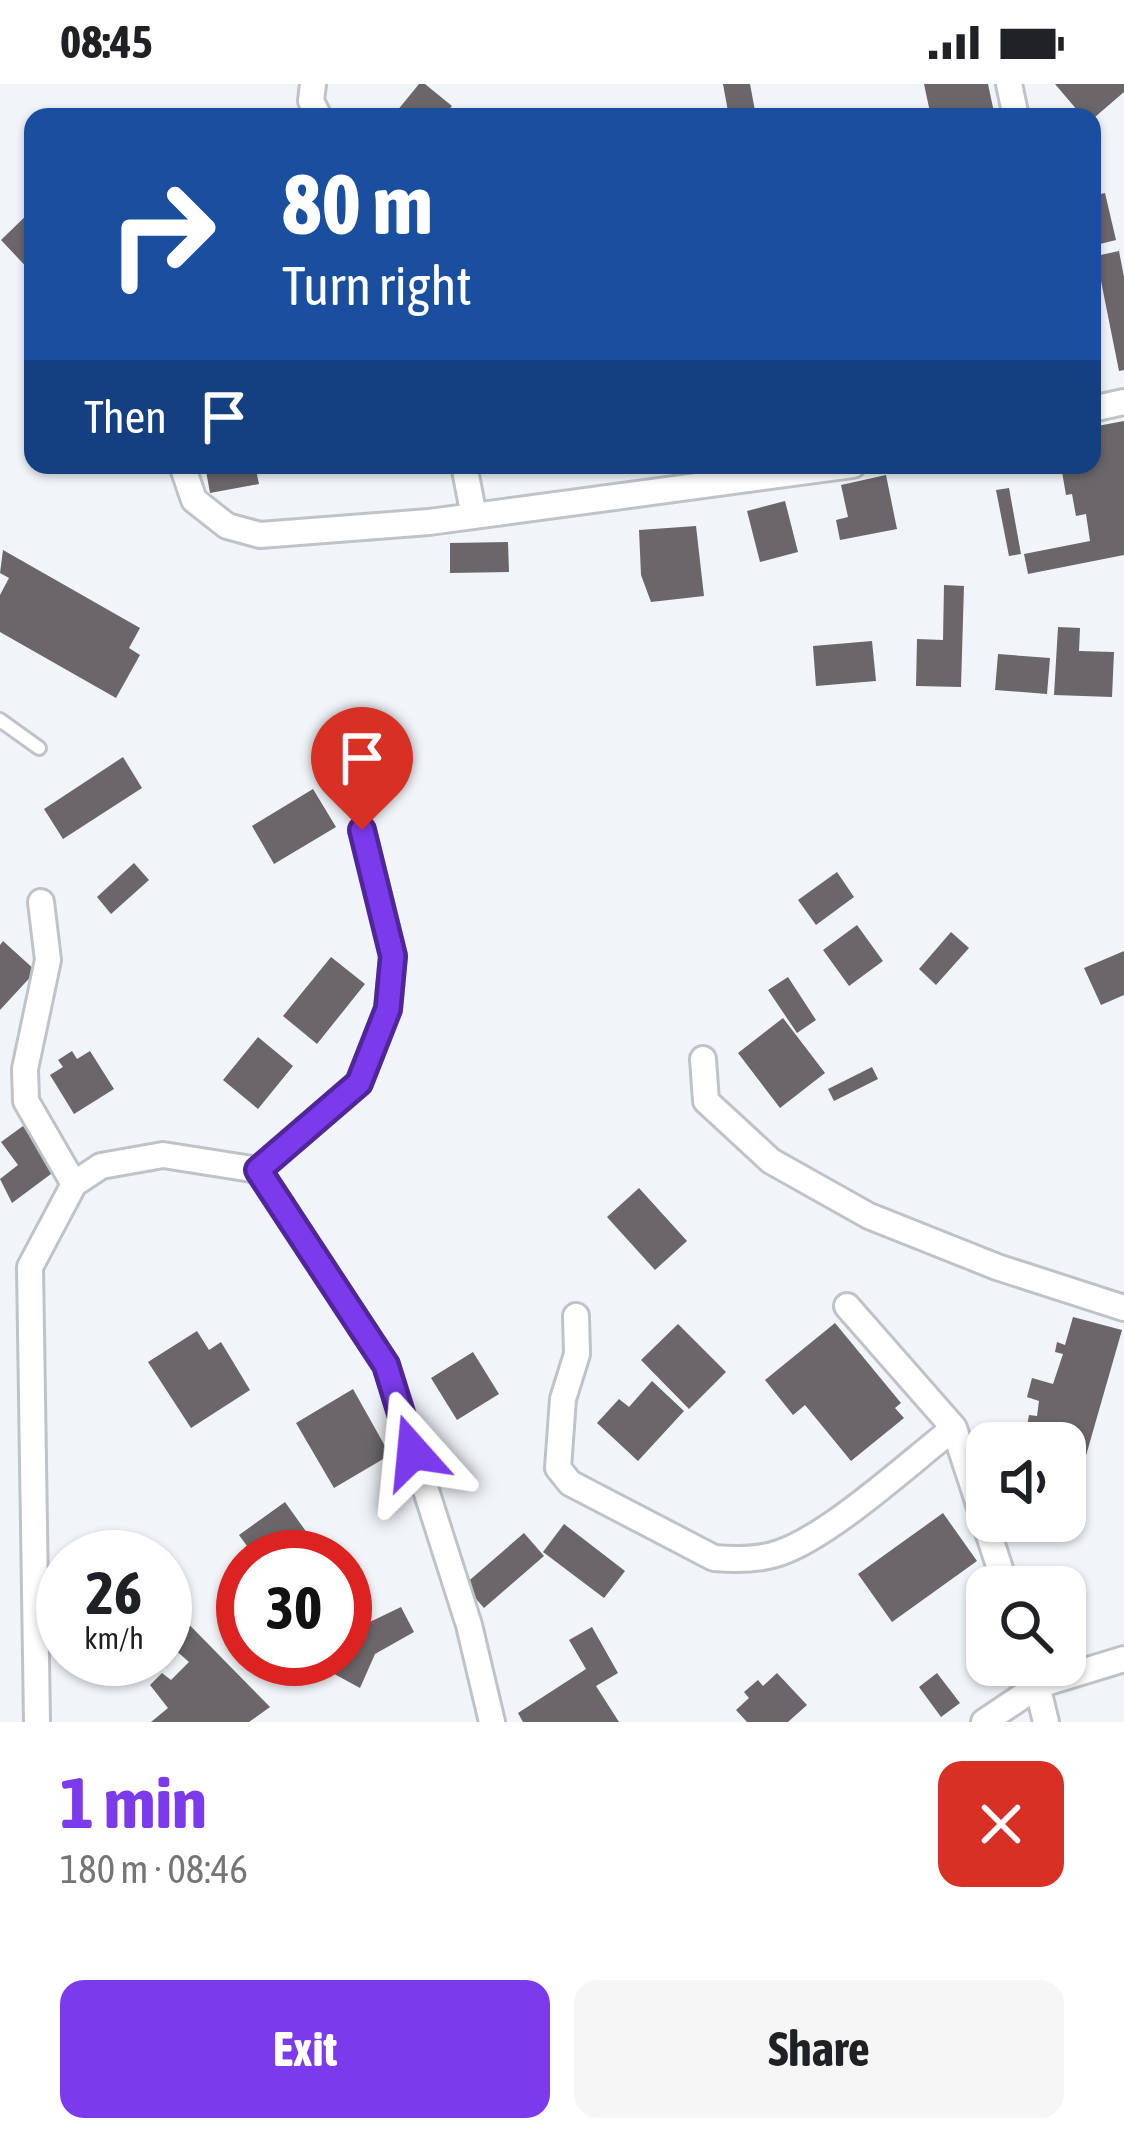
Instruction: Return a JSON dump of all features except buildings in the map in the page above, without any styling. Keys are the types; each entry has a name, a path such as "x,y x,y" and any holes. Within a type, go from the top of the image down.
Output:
{"street":[{"path":"185,474 194,500 226,526 260,535 474,516 787,474"},
{"path":"466,474 474,516"},
{"path":"258,1170 359,1083 388,1009 393,956 362,830"},
{"path":"41,902 48,960 25,1069 26,1101 74,1184"},
{"path":"703,1059 706,1101 771,1161 869,1216 997,1267 1124,1307"},
{"path":"38,1722 30,1267 74,1184 101,1166 163,1155 258,1170 386,1365 469,1625 492,1722"},
{"path":"847,1306 955,1429 999,1566"},
{"path":"576,1316 577,1354 563,1399 558,1468 570,1483 714,1558 740,1560 779,1553 817,1534 955,1429"},
{"path":"1086,1666 1124,1659"},
{"path":"984,1722 1023,1686"},
{"path":"1038,1686 1046,1722"}],"lane":[{"path":"0,720 39,748"}],"route":[{"path":"362,830 393,956 388,1009 359,1083 258,1170 386,1365 413,1452"}]}
